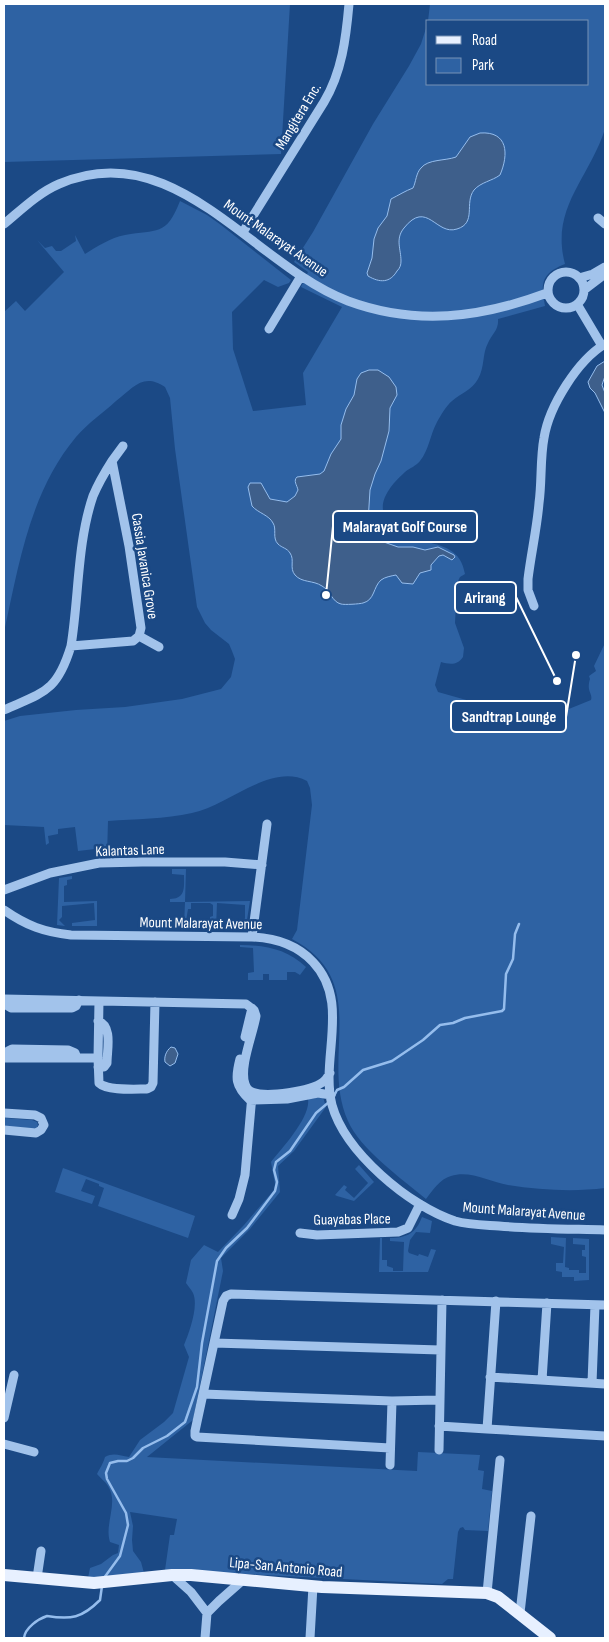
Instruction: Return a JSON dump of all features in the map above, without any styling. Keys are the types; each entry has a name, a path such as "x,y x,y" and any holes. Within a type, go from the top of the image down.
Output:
{"main road":[{"name":"Lipa-San Antonio Road","path":"4,1575 112,1582 172,1575 244,1579 313,1586 487,1593 498,1597 550,1638"}],"street":[{"name":"Mangitera Enc.","path":"243,232 332,86 344,45 349,4"},
{"name":"Mount Malarayat Avenue","path":"4,224 58,184 86,176 124,174 142,177 184,193 213,210 301,276 346,300 368,307 403,315 427,317 481,313 548,293"},
{"path":"579,278 593,274 605,267"},
{"path":"584,290 579,278 569,272 558,273 549,281 548,293 554,304 559,307 571,307 581,300 584,290 605,274"},
{"path":"269,329 301,276"},
{"path":"534,606 528,590 528,579 539,504 545,430 553,410 583,362 604,345 577,304"},
{"path":"4,710 47,690 59,675 71,646 79,576 93,496 112,461 123,446"},
{"name":"Cassia Javanica Grove","path":"71,646 133,641 139,636 141,628 129,546 112,461"},
{"path":"139,636 159,647"},
{"path":"252,937 267,824"},
{"name":"Kalantas Lane","path":"4,890 50,873 99,864 225,862 262,865"},
{"name":"Mount Malarayat Avenue","path":"4,910 27,925 53,933 71,935 252,937 276,940 293,947 308,956 321,972 330,992 333,1011 330,1073 331,1098 340,1124 355,1149 377,1171 420,1204 457,1222 521,1228 605,1230"},
{"path":"4,1000 241,1003 252,1008 255,1011 256,1018 243,1076 251,1096 246,1167 242,1188 232,1215"},
{"path":"4,1058 8,1051 12,1049 70,1050 75,1053 77,1058 98,1062 104,1067 107,1063 108,1030 103,1023 98,1021 99,1001"},
{"path":"98,1062 98,1080 102,1086 109,1088 147,1089 151,1087 153,1083 155,1002"},
{"path":"251,1096 280,1094 314,1087 324,1082 330,1073"},
{"path":"251,1096 287,1099 318,1093 331,1098"},
{"path":"4,1113 35,1115 41,1118 44,1125 36,1133 4,1130"},
{"name":"Guayabas Place","path":"300,1233 317,1235 398,1232 408,1228 420,1204"},
{"path":"390,1448 195,1436 223,1301 226,1296 231,1294 605,1305"},
{"path":"439,1450 442,1300"},
{"path":"487,1429 496,1301"},
{"path":"542,1380 547,1303"},
{"path":"592,1383 596,1306"},
{"path":"214,1343 440,1350"},
{"path":"4,1418 14,1375"},
{"path":"490,1377 605,1384"},
{"path":"203,1394 439,1400"},
{"path":"390,1466 392,1400"},
{"path":"439,1426 605,1436"},
{"path":"4,1444 34,1452"},
{"path":"487,1593 500,1460"},
{"path":"520,1613 531,1516"},
{"path":"37,1578 40,1551"},
{"path":"172,1575 191,1592 207,1614"},
{"path":"205,1638 207,1614 244,1579"},
{"path":"310,1638 313,1586"}],"green space":[{"path":"4,4 290,4 281,154 4,162"},
{"path":"430,4 605,4 606,125 598,147 573,194 567,210 563,226 562,244 565,264 551,272 544,280 545,306 498,319 496,329 486,347 482,370 478,379 473,386 452,401 440,416 423,457 393,484 384,499 383,510 388,524 397,533 450,550 460,559 465,574 460,577 457,583 455,623 464,648 463,657 456,663 441,662 435,685 438,692 491,707 540,727 549,717 591,700 589,676 596,671 594,666 605,643 605,1188 557,1190 532,1188 508,1185 465,1174 451,1176 443,1180 426,1199 382,1163 362,1142 348,1121 341,1097 338,1072 338,999 331,977 316,957 292,939 297,930 312,805 310,788 307,781 293,777 279,777 264,781 206,809 192,813 161,818 108,821 107,856 105,856 104,848 78,851 75,827 58,829 58,834 48,836 49,843 46,845 44,827 4,825 4,721 20,716 125,707 182,699 221,689 231,677 235,659 229,644 211,630 197,607 175,449 170,398 165,387 150,381 144,381 133,387 76,437 60,458 47,481 28,530 4,632 4,312 16,301 25,311 64,272 37,240 45,248 52,246 56,251 61,251 76,241 75,235 85,254 120,236 153,231 165,226 175,213 180,201 207,215 291,280 289,283 278,287 264,280 232,312 233,349 253,411 306,405 303,373 342,307 301,287 308,272 294,262 313,232 373,124 409,66 421,44 426,28 426,85 589,85 589,20 428,20"},
{"path":"172,869 186,869 185,902 170,902 170,899 181,895 184,884 184,875 172,874"},
{"path":"72,876 72,879 67,880 67,885 64,886 64,902 97,901 97,926 72,926 72,923 95,920 94,903 62,906 62,917 59,920 65,926 57,925 59,878"},
{"path":"250,901 246,926 241,928 224,928 224,925 243,924 245,905 217,903 216,928 201,928 203,925 210,925 210,917 213,916 213,905 210,903 191,903 191,909 188,909 186,921 187,928 184,927 185,902"},
{"path":"240,945 275,949 291,956 306,967 300,975 295,972 287,972 287,980 269,980 269,974 263,974 263,980 248,980 248,973 254,972 253,948 240,947"},
{"path":"323,1097 326,1107 294,1151 278,1166 280,1192 250,1229 221,1258 223,1271 193,1420 147,1457 417,1471 418,1452 480,1455 478,1470 484,1471 482,1489 492,1491 488,1531 460,1528 453,1579 448,1579 442,1584 165,1570 170,1535 174,1535 177,1519 130,1512 133,1526 133,1551 141,1562 144,1573 88,1578 90,1568 101,1564 118,1553 119,1545 110,1542 109,1535 112,1506 111,1493 107,1484 97,1474 105,1457 114,1455 129,1457 140,1440 173,1413 189,1357 184,1345 193,1319 195,1305 193,1293 186,1283 191,1260 204,1245 218,1252 274,1190 275,1184 271,1162 301,1123 308,1106 308,1099"},
{"path":"4,1118 32,1120 37,1122 38,1125 37,1128 33,1129 4,1127"},
{"path":"359,1165 374,1182 354,1201 335,1195 344,1185 347,1187 345,1190 354,1198 368,1183 355,1169"},
{"path":"63,1168 195,1216 188,1238 98,1206 104,1188 86,1179 81,1191 95,1196 92,1204 55,1192"},
{"path":"422,1217 432,1221 430,1233 416,1232 410,1240 408,1251 418,1256 419,1254 428,1257 431,1249 436,1250 428,1272 379,1272 380,1238 382,1238 382,1260 387,1260 387,1266 393,1268 393,1271 403,1271 404,1242 390,1241 390,1238 410,1234 417,1227"},
{"path":"551,1237 566,1238 565,1267 569,1268 569,1270 579,1270 579,1273 586,1273 586,1257 582,1256 582,1250 585,1250 585,1245 573,1244 573,1238 589,1239 589,1280 574,1281 574,1277 562,1277 562,1272 556,1271 556,1263 563,1263 564,1247 551,1244"}],"shaded area":[{"path":"480,133 489,133 501,140 504,145 505,159 500,175 474,190 471,195 467,222 457,229 450,230 425,217 412,220 401,232 400,236 400,268 391,278 384,281 368,276 374,239 378,228 387,216 391,199 413,188 418,172 424,165 456,157 470,137"},
{"path":"605,361 605,376 602,385 605,393 605,413 588,382 597,366"},
{"path":"369,370 378,370 389,377 396,387 397,395 390,408 389,431 381,461 370,490 368,522 370,530 381,541 398,547 413,547 425,550 438,547 455,557 452,560 443,555 439,556 431,565 431,570 420,573 413,584 402,583 396,575 388,577 378,583 372,596 367,601 359,604 343,604 335,601 322,586 298,578 295,575 292,570 290,553 276,542 274,525 271,520 252,506 248,487 250,483 261,483 270,499 287,502 295,496 298,490 295,482 297,477 320,474 324,471 331,454 341,439 341,425 346,409 354,395 357,379 361,373"},
{"path":"171,1047 175,1048 178,1054 175,1063 170,1066 165,1062 165,1058"}],"waterway":[{"path":"334,1096 337,1090 344,1087 363,1070 392,1061 423,1040 440,1025 502,1011 504,1009 506,974 513,959 515,934 519,924"},
{"path":"104,1578 120,1556 128,1525 126,1513 107,1479 106,1473 110,1463 127,1461 133,1458 143,1448 167,1436 185,1422 197,1387 202,1343 217,1261 226,1248 247,1228 275,1191 277,1182 274,1170 276,1162 290,1151 316,1113 329,1102"},
{"path":"24,1638 29,1627 43,1617 63,1618 76,1616 88,1611 100,1600 102,1586"}],"place":[{"name":"Malarayat Golf Course","path":"326,595"},
{"name":"Sandtrap Lounge","path":"576,655"},
{"name":"Arirang","path":"557,681"}]}
